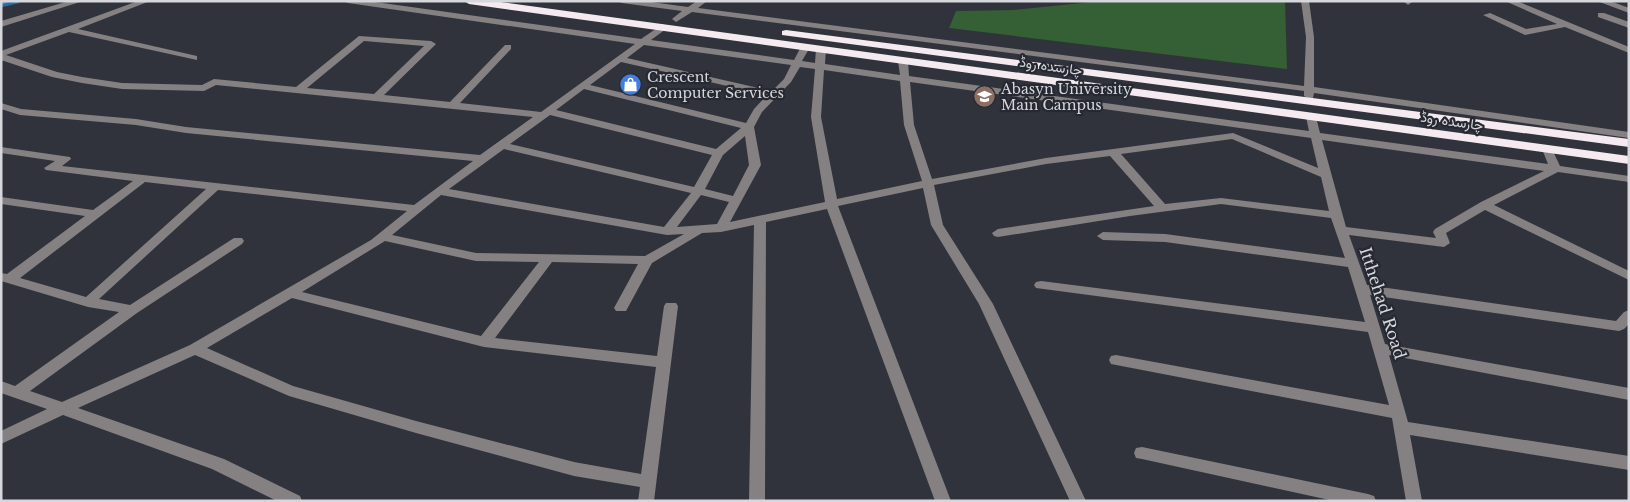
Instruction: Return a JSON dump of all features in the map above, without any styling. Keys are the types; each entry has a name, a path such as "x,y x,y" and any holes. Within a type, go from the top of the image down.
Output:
{"highway":[{"name":"چارسدہ روڈ","path":"469,1 1629,160"},
{"name":"چارسدہ روڈ","path":"546,1 1629,143"},
{"path":"1093,87 1095,73"}],"street":[{"path":"1,2 7,1"},
{"path":"1,24 80,1"},
{"path":"1,56 67,29 146,1"},
{"path":"348,1 1629,179"},
{"path":"622,1 1308,89 1629,136"},
{"path":"676,19 703,1"},
{"path":"1305,1 1310,37 1308,89 1310,101"},
{"path":"1509,1 1563,25 1629,50"},
{"path":"1601,1 1629,11"},
{"path":"1488,15 1525,32 1563,25"},
{"path":"1601,15 1629,25"},
{"path":"1,438 195,349 383,237 439,191 663,27"},
{"path":"67,29 194,58"},
{"path":"298,90 362,38 431,44 376,96"},
{"path":"667,231 698,191 718,153 750,127 758,111 788,80 805,46"},
{"path":"453,104 508,47"},
{"path":"822,49 816,118 832,205 943,501"},
{"path":"1,56 56,75 122,86 204,88 214,82 545,113 718,153"},
{"path":"619,59 774,94"},
{"path":"903,60 909,124 928,183 937,225 986,304 1078,501"},
{"path":"582,86 750,127"},
{"path":"1,106 20,112 136,122 186,130 483,159"},
{"name":"Itthehad Road","path":"1311,117 1324,174 1340,230 1362,289 1400,420 1414,501"},
{"path":"721,228 755,165 750,127"},
{"path":"439,191 667,231 721,228 928,183 1010,168 1233,136 1324,174"},
{"path":"502,145 736,200"},
{"path":"1547,148 1556,169"},
{"path":"1,150 66,159 50,168 214,188 285,193 417,209"},
{"path":"1114,152 1162,208"},
{"path":"1340,230 1444,243 1439,232 1484,205 1556,169"},
{"path":"6,278 142,179"},
{"path":"88,302 214,188"},
{"path":"1,200 95,214"},
{"path":"998,233 1221,201 1336,215"},
{"path":"1484,205 1629,276"},
{"path":"757,501 760,220"},
{"path":"383,237 476,257 647,260 700,230"},
{"path":"1103,236 1165,238 1352,263"},
{"path":"18,392 132,310 238,241"},
{"path":"484,342 549,258"},
{"path":"621,308 647,260"},
{"path":"6,278 88,302 132,310"},
{"path":"1041,285 1374,328"},
{"path":"1362,289 1624,329 1629,315"},
{"path":"290,293 484,342 663,362"},
{"path":"646,501 671,306"},
{"path":"1379,348 1629,394"},
{"path":"195,349 289,390 416,427 574,469 648,482"},
{"path":"1116,360 1400,420 1629,464"},
{"path":"1,387 218,464 294,501"},
{"path":"1142,453 1368,501"}],"green space":[{"path":"1101,1 1285,1 1287,69 949,28 956,11 1013,10"}],"waterway":[{"path":"1,5 18,1"}],"place":[{"name":"Crescent Computer Services","path":"631,85"},
{"name":"Abasyn University Main Campus","path":"985,97"}]}
